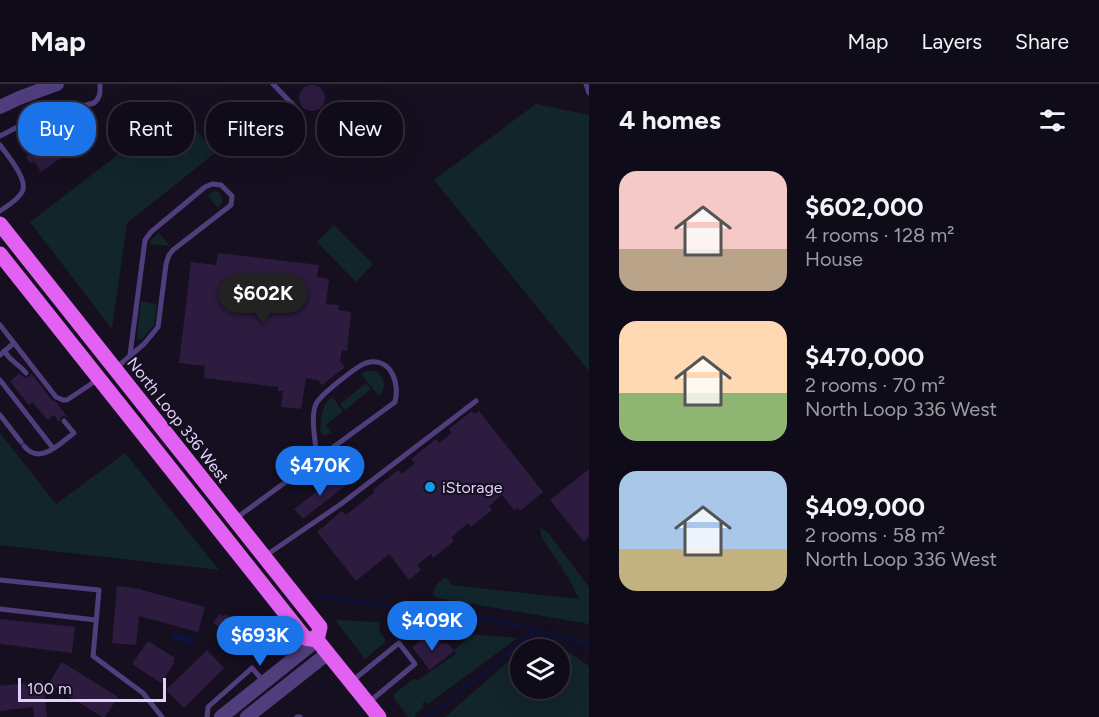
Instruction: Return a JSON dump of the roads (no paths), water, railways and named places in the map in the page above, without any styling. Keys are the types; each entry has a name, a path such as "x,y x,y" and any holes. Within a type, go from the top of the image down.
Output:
{"main road":[{"name":"North Loop 336 West","path":"0,224 320,627 317,640"},
{"name":"North Loop 336 West","path":"0,254 305,638 317,640 379,717"},
{"path":"99,378 114,369"}],"street":[{"path":"0,107 51,85"},
{"path":"221,717 317,640"},
{"path":"247,717 328,653"}],"lane":[{"path":"0,136 35,118 94,103 99,99 100,84"},
{"path":"273,84 290,102"},
{"path":"586,84 589,93"},
{"path":"0,145 18,171 24,184 24,190 0,211"},
{"path":"114,369 144,344 158,327 169,255 231,205 231,196 221,185 212,184 205,187 145,240 130,355"},
{"path":"0,325 56,398 70,399 99,378"},
{"path":"14,343 2,353 21,366 26,373"},
{"path":"234,520 395,402 396,380 389,369 381,363 368,362 359,366 321,397 315,405 317,459"},
{"path":"0,380 53,448"},
{"path":"264,557 341,504 476,401"},
{"path":"0,415 27,450 36,454 45,454 74,433 64,421"},
{"path":"0,580 99,590 93,657 143,693 162,717"},
{"path":"0,609 96,620"},
{"path":"351,681 399,643 416,664 367,703"},
{"path":"207,717 208,707 252,668 265,683"}],"waterway":[{"path":"319,596 490,619 589,644"},
{"path":"429,717 536,631"}],"place":[{"name":"iStorage","path":"430,487"}]}
